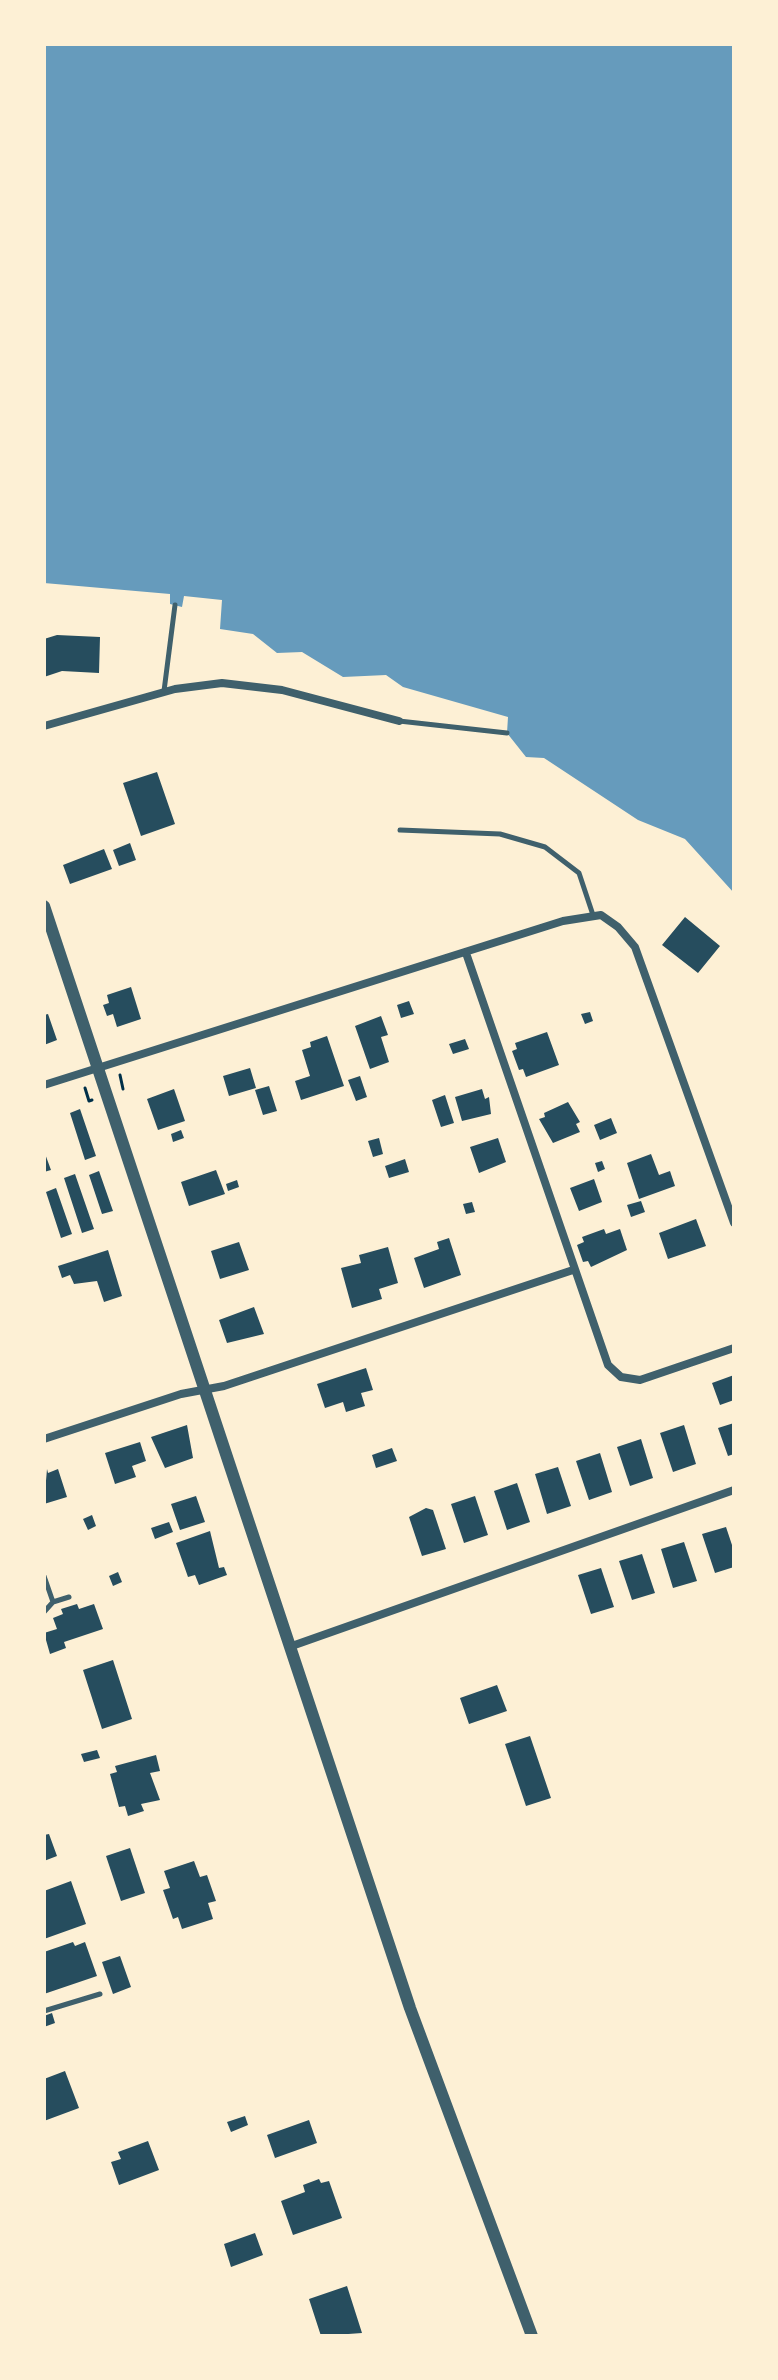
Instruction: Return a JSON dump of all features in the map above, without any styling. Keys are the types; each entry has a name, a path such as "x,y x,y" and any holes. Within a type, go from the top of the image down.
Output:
{"street":[{"path":"44,726 196,685 251,685 399,721"},
{"path":"44,906 426,2053 532,2336"},
{"path":"44,1085 593,915 608,919 635,947 734,1223"},
{"path":"466,953 608,1365 621,1377 640,1380 734,1348"},
{"path":"44,1439 573,1270"},
{"path":"289,1647 734,1490"}],"lane":[{"path":"164,692 175,605"},
{"path":"399,721 507,733"},
{"path":"400,830 500,834 545,847 579,873 593,915"},
{"path":"44,1576 53,1602"},
{"path":"44,1612 53,1602 69,1597"},
{"path":"44,2011 100,1994"}],"path":[{"path":"119,1073 124,1089"},
{"path":"85,1088 89,1101"}],"water":[{"path":"44,44 734,44 734,893 685,839 638,820 544,758 526,757 507,733 508,717 403,687 386,675 343,677 302,652 277,653 253,634 220,629 222,600 184,596 182,607 170,604 170,594 44,583"}],"building":[{"path":"57,635 100,637 99,673 62,671 44,677 44,639"},
{"path":"157,772 175,824 141,836 123,783"},
{"path":"130,843 136,860 119,866 113,850"},
{"path":"104,849 112,869 70,884 63,865"},
{"path":"685,917 720,946 698,973 662,945"},
{"path":"131,987 141,1019 117,1027 113,1014 107,1016 103,1005 109,1003 107,995"},
{"path":"409,1001 414,1014 401,1018 397,1005"},
{"path":"590,1012 593,1021 585,1024 581,1014"},
{"path":"48,1014 57,1040 44,1045 44,1015"},
{"path":"381,1016 388,1035 381,1037 389,1062 370,1069 355,1026"},
{"path":"547,1032 559,1065 526,1077 523,1069 519,1070 512,1051 517,1049 515,1043"},
{"path":"327,1036 344,1086 301,1100 295,1081 310,1076 302,1050 311,1047 310,1042"},
{"path":"465,1039 469,1049 453,1054 449,1044"},
{"path":"250,1068 256,1088 229,1096 223,1076"},
{"path":"360,1076 367,1097 356,1101 348,1080"},
{"path":"269,1086 277,1111 263,1115 255,1090"},
{"path":"174,1089 185,1121 158,1130 147,1099"},
{"path":"482,1089 485,1099 489,1097 491,1114 462,1121 455,1097"},
{"path":"445,1095 454,1123 441,1127 432,1100"},
{"path":"568,1102 580,1122 576,1124 580,1132 553,1143 539,1119 545,1117 544,1113"},
{"path":"80,1109 96,1156 85,1160 70,1113"},
{"path":"611,1118 617,1133 600,1140 594,1125"},
{"path":"181,1130 184,1138 173,1142 171,1134"},
{"path":"379,1138 383,1154 373,1157 368,1141"},
{"path":"498,1138 506,1162 479,1173 470,1147"},
{"path":"44,1151 51,1170 44,1172"},
{"path":"651,1154 659,1175 670,1171 675,1186 639,1199 627,1163"},
{"path":"405,1159 409,1172 389,1178 385,1166"},
{"path":"602,1161 605,1169 598,1172 595,1163"},
{"path":"216,1170 225,1194 189,1206 181,1182"},
{"path":"99,1171 113,1211 102,1214 89,1175"},
{"path":"75,1174 94,1229 82,1233 64,1178"},
{"path":"594,1179 602,1202 579,1211 570,1188"},
{"path":"237,1180 239,1187 228,1191 226,1184"},
{"path":"56,1188 72,1234 61,1238 46,1192"},
{"path":"641,1201 645,1212 631,1217 627,1205"},
{"path":"472,1202 475,1212 466,1214 463,1204"},
{"path":"696,1219 706,1246 668,1259 659,1233"},
{"path":"604,1229 606,1234 620,1229 627,1250 591,1267 588,1261 583,1262 577,1245 584,1242 582,1237"},
{"path":"449,1238 461,1275 424,1288 414,1258 439,1249 437,1242"},
{"path":"239,1242 249,1270 220,1279 211,1251"},
{"path":"388,1247 398,1283 379,1289 382,1299 352,1308 341,1268 361,1263 359,1255"},
{"path":"108,1250 122,1296 104,1302 97,1281 74,1284 70,1275 62,1278 58,1266"},
{"path":"254,1307 264,1334 227,1343 219,1320"},
{"path":"366,1368 373,1390 361,1393 365,1406 346,1412 343,1402 325,1408 317,1384"},
{"path":"734,1375 734,1400 720,1405 712,1383"},
{"path":"734,1423 734,1454 728,1456 718,1428"},
{"path":"187,1425 193,1458 165,1468 151,1437"},
{"path":"684,1425 696,1464 673,1472 660,1433"},
{"path":"641,1439 653,1478 630,1486 617,1447"},
{"path":"140,1442 146,1461 132,1466 136,1477 115,1484 105,1453"},
{"path":"392,1448 397,1461 376,1468 372,1455"},
{"path":"600,1453 612,1492 589,1500 576,1461"},
{"path":"558,1467 571,1506 547,1514 535,1474"},
{"path":"47,1469 48,1473 58,1469 67,1497 44,1504"},
{"path":"517,1483 530,1522 507,1530 494,1491"},
{"path":"196,1496 205,1522 180,1530 171,1504"},
{"path":"475,1496 488,1535 464,1543 451,1504"},
{"path":"426,1508 433,1510 446,1549 422,1556 409,1517"},
{"path":"92,1515 96,1526 88,1530 83,1519"},
{"path":"169,1522 173,1532 155,1539 151,1528"},
{"path":"726,1527 734,1551 734,1567 715,1573 702,1534"},
{"path":"210,1531 219,1568 224,1567 227,1575 199,1585 195,1575 188,1577 176,1543"},
{"path":"684,1542 697,1581 673,1588 661,1549"},
{"path":"642,1554 655,1593 632,1600 619,1561"},
{"path":"601,1568 614,1607 591,1614 578,1575"},
{"path":"118,1572 122,1582 113,1586 109,1576"},
{"path":"77,1604 79,1609 94,1604 103,1629 64,1642 66,1648 50,1654 44,1633 57,1629 53,1618 63,1614 61,1609"},
{"path":"113,1660 132,1719 102,1729 83,1670"},
{"path":"497,1685 507,1711 469,1724 460,1698"},
{"path":"530,1736 551,1798 526,1806 505,1744"},
{"path":"97,1750 100,1758 84,1762 81,1754"},
{"path":"156,1755 160,1771 150,1773 160,1800 141,1804 144,1811 128,1816 125,1806 119,1807 110,1774 117,1772 115,1766"},
{"path":"49,1834 57,1856 44,1861 44,1835"},
{"path":"130,1848 145,1893 121,1901 106,1856"},
{"path":"194,1861 200,1877 207,1875 216,1901 208,1903 213,1919 182,1929 178,1917 173,1919 163,1890 170,1888 164,1871"},
{"path":"71,1881 86,1924 44,1939 44,1891"},
{"path":"73,1942 75,1946 85,1942 97,1976 44,1994 44,1952"},
{"path":"120,1956 131,1987 113,1994 102,1962"},
{"path":"52,2013 55,2023 44,2027 44,2016"},
{"path":"65,2071 79,2108 44,2121 44,2079"},
{"path":"245,2116 248,2125 231,2132 227,2122"},
{"path":"309,2120 317,2143 275,2158 267,2135"},
{"path":"148,2141 159,2170 119,2185 111,2162 121,2159 118,2152"},
{"path":"319,2179 321,2183 329,2181 342,2218 293,2235 281,2201 305,2192 303,2185"},
{"path":"255,2233 263,2255 231,2267 224,2244"},
{"path":"347,2286 362,2333 321,2336 309,2299"}]}
